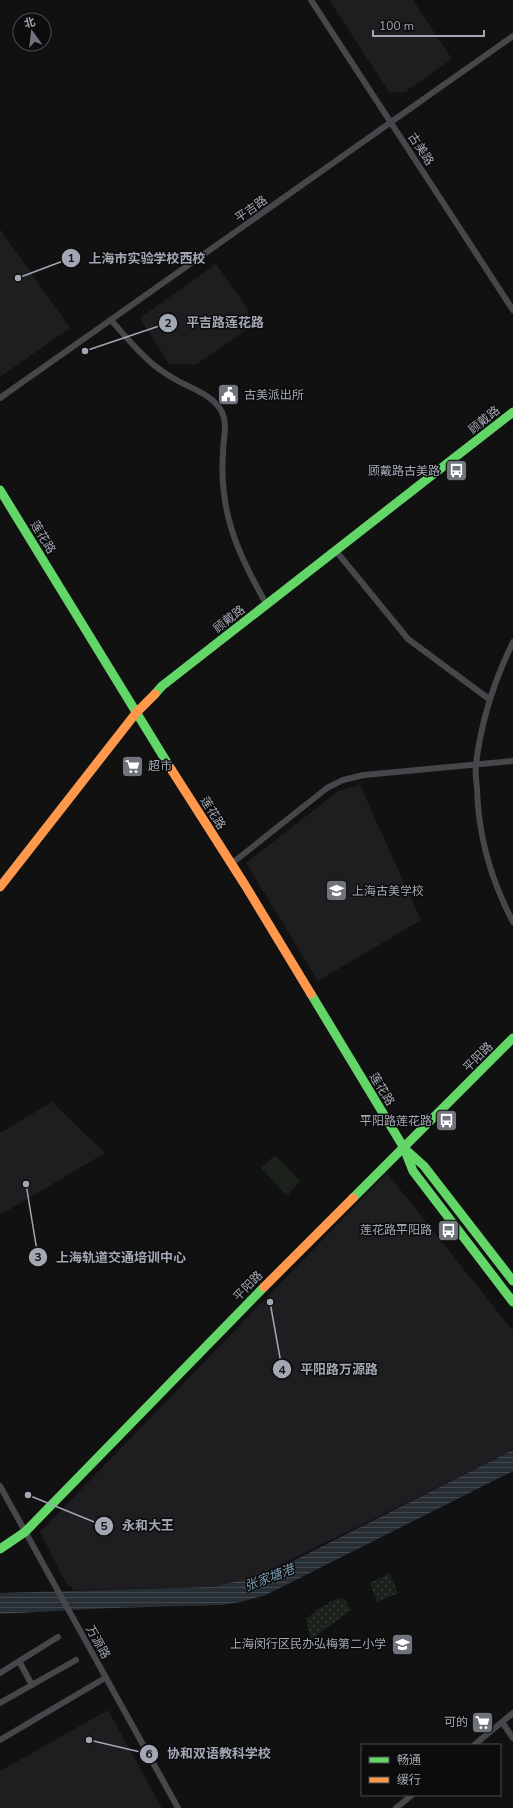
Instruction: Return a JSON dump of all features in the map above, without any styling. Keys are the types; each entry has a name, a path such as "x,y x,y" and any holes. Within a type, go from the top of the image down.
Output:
{"main road":[{"name":"顾戴路","path":"0,887 136,713 162,686 513,412"},
{"name":"莲花路","path":"0,490 136,713 245,885 404,1148 413,1171 513,1302"},
{"name":"平阳路","path":"0,1549 25,1532 316,1234 513,1038"},
{"name":"莲花路","path":"404,1148 424,1166 513,1280"}],"street":[{"name":"古美路","path":"311,0 513,310"},
{"name":"平吉路","path":"0,398 513,36"},
{"path":"111,320 139,352 153,364 172,378 207,396 216,403 221,410 225,419 222,467 228,520 243,560 266,605"},
{"path":"336,551 408,639 489,699"},
{"path":"513,642 498,674 489,699 476,764 477,799 486,852 502,902 513,922"},
{"path":"231,864 327,788 343,780 364,775 513,761"},
{"name":"万源路","path":"0,1486 178,1808"},
{"path":"0,1673 58,1637"},
{"path":"0,1703 76,1660"},
{"path":"19,1661 32,1685"},
{"path":"0,1740 105,1678"},
{"path":"475,1744 513,1713"},
{"path":"502,1722 513,1738"},
{"path":"396,1808 411,1796"}],"shaded area":[{"path":"329,0 413,0 452,59 405,92 389,92"},
{"path":"0,229 70,328 0,377"},
{"path":"216,264 246,306 252,326 197,364 169,364 140,318"},
{"name":"上海古美学校","path":"360,785 421,920 318,981 246,863 338,791"},
{"path":"52,1102 105,1153 0,1215 0,1133"},
{"path":"275,1155 300,1181 287,1196 261,1168"},
{"path":"387,1173 513,1331 513,1450 256,1577 211,1587 74,1590 66,1583 40,1532"},
{"path":"389,1573 398,1593 377,1602 370,1583"},
{"path":"338,1598 345,1600 351,1610 311,1640 306,1619 318,1609"},
{"path":"108,1710 162,1808 0,1808 0,1771"}],"water":[{"name":"张家塘港","path":"513,1450 513,1471 266,1595 241,1602 221,1605 112,1608 0,1614 0,1593 211,1587 256,1577 299,1558"}],"traffic: fast":[{"path":"155,694 162,686 513,412"},
{"path":"0,490 171,769"},
{"path":"311,994 404,1148 413,1171 513,1302"},
{"path":"353,1198 513,1038"},
{"path":"405,1149 424,1166 513,1281"},
{"path":"0,1549 25,1532 264,1287"}],"traffic: slow":[{"path":"0,887 136,713 155,694"},
{"path":"171,769 245,885 311,994"},
{"path":"264,1287 353,1198"}],"place":[{"name":"上海市实验学校西校","path":"18,278"},
{"name":"平吉路莲花路","path":"85,351"},
{"name":"古美派出所","path":"229,395"},
{"name":"顾戴路古美路","path":"456,471"},
{"name":"超市","path":"133,766"},
{"name":"上海古美学校","path":"336,891"},
{"name":"平阳路莲花路","path":"447,1121"},
{"name":"上海轨道交通培训中心","path":"26,1184"},
{"name":"莲花路平阳路","path":"448,1230"},
{"name":"平阳路万源路","path":"270,1302"},
{"name":"永和大王","path":"28,1495"},
{"name":"上海闵行区民办弘梅第二小学","path":"402,1644"},
{"name":"可的","path":"483,1722"},
{"name":"协和双语教科学校","path":"89,1740"}]}
